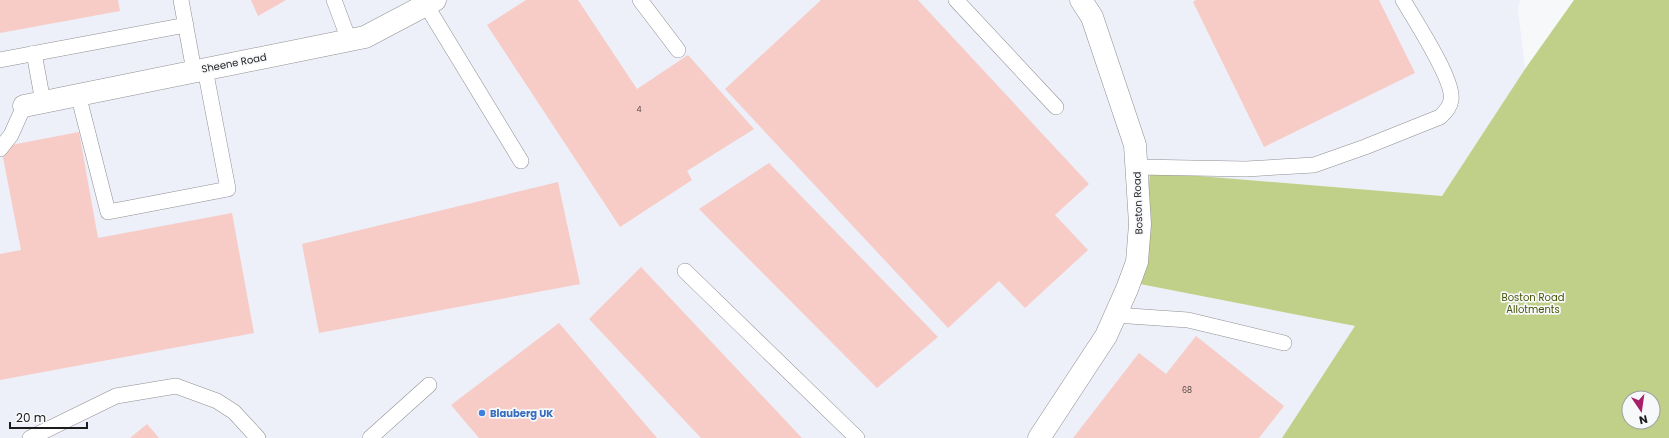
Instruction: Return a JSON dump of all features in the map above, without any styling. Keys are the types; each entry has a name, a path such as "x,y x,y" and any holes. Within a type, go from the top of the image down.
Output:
{"street":[{"name":"Boston Road","path":"1039,438 1106,336 1137,262 1140,224 1135,145 1092,17 1081,0"},
{"name":"Sheene Road","path":"34,104 365,37 431,2"}],"lane":[{"path":"78,94 108,212 228,189 216,119 186,26 181,0"},
{"path":"334,0 349,40"},
{"path":"640,0 678,50"},
{"path":"956,0 1056,107"},
{"path":"1137,167 1246,169 1314,165 1385,140 1440,117 1448,109 1452,98 1449,82 1403,0"},
{"path":"431,2 521,161"},
{"path":"0,60 186,26"},
{"path":"0,149 34,104 34,54"},
{"path":"685,271 857,438"},
{"path":"1115,315 1188,320 1284,343"},
{"path":"370,438 429,385"},
{"path":"30,438 116,396 176,386 217,401 234,412 258,438"}],"shaded area":[{"path":"0,0 1520,0 1518,9 1525,69 1442,196 1150,172 1140,284 1356,326 1282,438 0,438"}],"green space":[{"name":"Boston Road Allotments","path":"1574,0 1669,0 1669,438 1282,438 1355,326 1140,284 1150,172 1442,196 1525,69"}],"building":[{"path":"0,0 118,0 120,11 0,33"},
{"path":"251,0 286,0 258,16"},
{"path":"526,0 578,0 637,89 688,55 754,129 687,171 692,180 620,227 487,25"},
{"path":"821,0 918,0 1089,184 1055,215 1088,250 1025,308 999,281 948,328 725,89"},
{"path":"1196,0 1379,0 1415,73 1264,147 1193,2"},
{"path":"79,132 98,238 232,213 254,333 0,380 0,254 21,250 1,147"},
{"path":"769,163 938,337 877,388 699,209"},
{"path":"558,182 580,284 319,333 302,244"},
{"path":"641,267 802,438 701,438 589,319"},
{"path":"559,323 657,438 479,438 451,405"},
{"path":"1196,336 1284,406 1259,438 1073,438 1139,353 1166,374"},
{"path":"147,424 159,438 130,438"}],"place":[{"name":"Blauberg UK","path":"482,413"}]}
